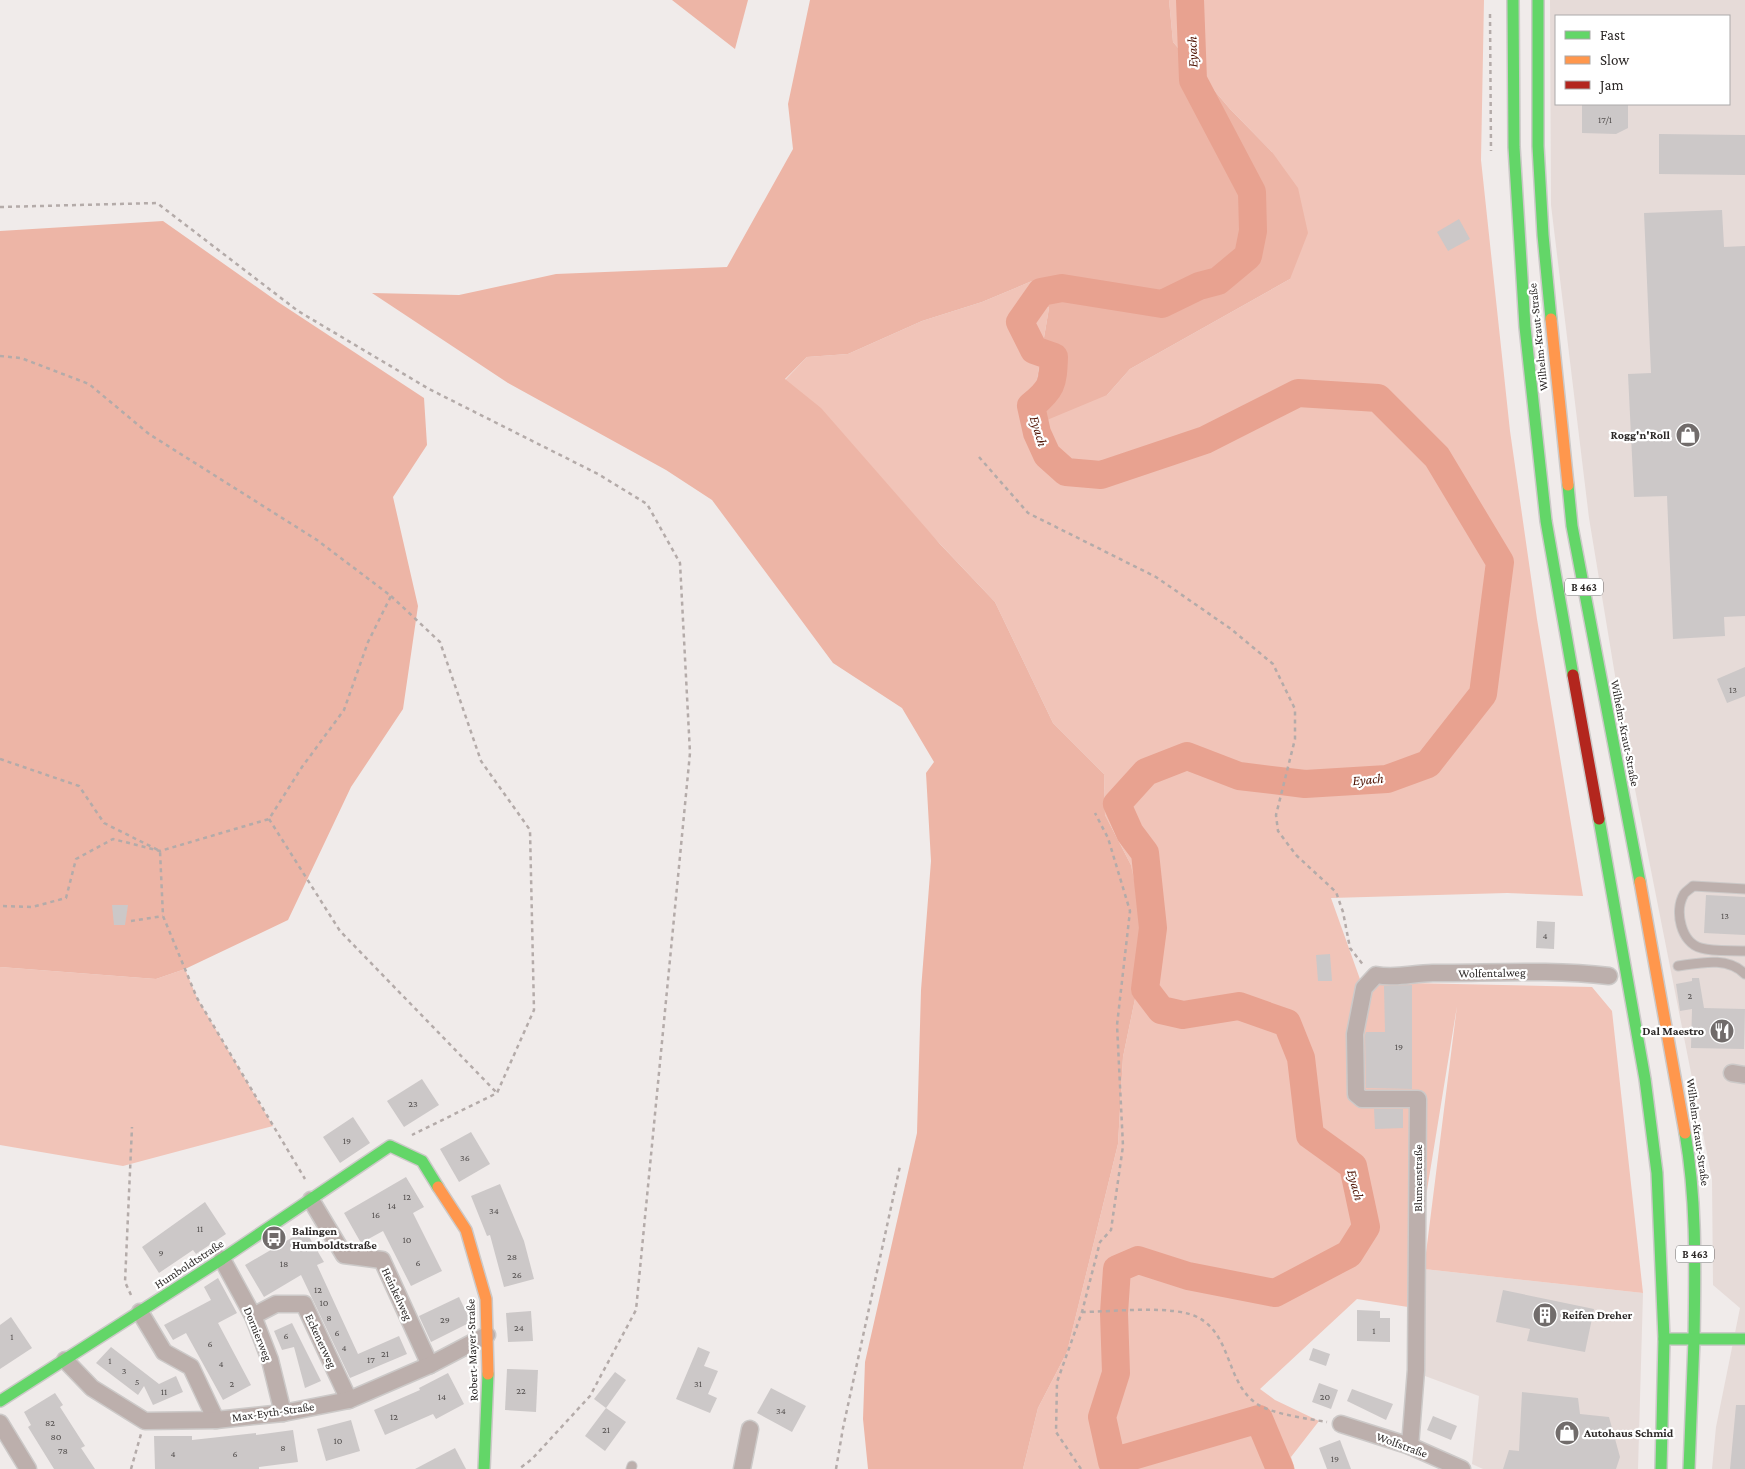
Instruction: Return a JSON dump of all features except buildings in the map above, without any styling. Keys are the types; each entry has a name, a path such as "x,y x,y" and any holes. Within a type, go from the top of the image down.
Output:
{"main road":[{"name":"Wilhelm-Kraut-Straße","path":"1513,0 1514,147 1518,234 1525,327 1545,511 1645,1079 1657,1173 1664,1339 1662,1469"},
{"name":"Wilhelm-Kraut-Straße","path":"1538,0 1538,146 1543,235 1572,526 1668,1029 1691,1168 1695,1244 1694,1340 1689,1469"},
{"name":"Humboldtstraße","path":"0,1402 222,1259 390,1146"},
{"name":"Robert-Mayer-Straße","path":"390,1146 422,1160 466,1230 486,1299 488,1375 484,1469"},
{"path":"1664,1339 1745,1339"}],"street":[{"name":"Wolfentalweg","path":"1376,975 1392,978 1418,974 1574,972 1609,976"},
{"name":"Blumenstraße","path":"1376,975 1364,988 1355,1034 1356,1094 1362,1099 1418,1099 1416,1365 1410,1446"},
{"name":"Heinkelweg","path":"313,1198 344,1255 382,1260 430,1365"},
{"name":"Dornierweg","path":"222,1259 253,1316 270,1360 283,1413"},
{"name":"Eckenerweg","path":"253,1316 276,1304 304,1304 348,1400"},
{"path":"140,1312 164,1352 192,1367 216,1420"},
{"name":"Max-Eyth-Straße","path":"145,1421 216,1420 283,1413 348,1400 430,1365 488,1335"},
{"path":"65,1360 92,1388 145,1421"},
{"path":"0,1423 28,1469"},
{"name":"Wolfstraße","path":"1341,1424 1410,1446 1462,1469"},
{"path":"742,1469 750,1429"}],"lane":[{"path":"1745,889 1693,886 1684,894 1680,905 1680,922 1687,939 1700,948 1745,951"},
{"path":"1678,966 1713,961 1741,969 1745,974"}],"path":[{"path":"0,208 157,203 306,316 428,389 598,474 648,504 680,563 690,753 636,1310 590,1396 532,1459 519,1469"},
{"path":"0,356 21,358 89,384 149,434 317,540 392,596 440,642 481,761 530,830 534,1010 496,1093 390,1146"},
{"path":"979,457 1028,513 1156,577 1231,629 1273,664 1295,709 1295,739 1290,767 1278,799 1276,814 1278,831 1296,855 1336,892 1343,912 1350,948 1362,965 1376,975"},
{"path":"0,906 32,907 66,898 76,859 113,839 160,851 269,819 302,767 344,710 368,642 392,596"},
{"path":"0,759 79,786 104,824 160,851"},
{"path":"1081,1469 1056,1432 1057,1382 1082,1312 1100,1242 1111,1230 1123,1146 1118,1025 1130,911 1108,838 1095,813"},
{"path":"269,819 340,931 496,1093"},
{"path":"160,851 164,916 197,998 313,1198"},
{"path":"131,921 164,916"},
{"path":"132,1126 125,1282 140,1312"},
{"path":"836,1469 842,1428 900,1166"},
{"path":"1082,1312 1174,1311 1198,1317 1216,1330 1240,1386 1257,1404 1296,1417 1341,1424"},
{"path":"131,1469 145,1421"}],"shaded area":[{"path":"672,0 748,0 735,49"},
{"path":"810,0 1169,0 1173,42 1230,109 1272,152 1298,188 1308,233 1290,279 1130,369 1107,395 1047,420 1035,391 1049,308 1032,281 982,302 922,321 848,354 807,357 785,379 821,408 940,544 995,602 1053,723 1104,774 1105,815 1131,865 1141,915 1141,970 1123,1057 1118,1144 1067,1352 1038,1408 1023,1469 868,1469 863,1419 865,1362 917,1133 921,990 931,861 926,773 934,762 902,708 833,663 712,500 666,470 508,383 372,293 459,295 556,274 727,267 793,149 788,104"},
{"path":"1169,0 1484,0 1481,160 1510,431 1537,619 1583,896 1507,893 1331,898 1361,982 1592,987 1612,1011 1643,1293 1424,1269 1457,1006 1408,1307 1357,1299 1260,1389 1275,1400 1319,1421 1291,1457 1295,1469 1023,1469 1038,1408 1067,1352 1118,1144 1123,1057 1141,970 1131,865 1105,815 1104,774 1053,723 995,602 785,380 807,357 848,354 922,321 982,302 1032,281 1049,308 1035,391 1107,395 1130,369 1290,279 1272,152 1230,109 1173,42"},
{"path":"1550,0 1745,0 1745,1469 1712,1469 1716,1427 1740,1308 1713,1285 1712,1179 1628,754 1589,518 1551,205"},
{"path":"163,221 278,302 424,398 427,445 393,497 418,606 403,709 351,787 288,920 185,969 156,979 0,967 0,231"},
{"path":"0,967 156,979 185,969 197,998 273,1126 123,1166 0,1145"},
{"path":"1424,1269 1643,1293 1638,1469 1483,1469 1472,1464 1479,1396 1425,1376"}],"waterway":[{"name":"Eyach","path":"1190,0 1193,80 1252,192 1253,231 1248,256 1218,281 1199,286 1162,304 1062,288 1041,292 1020,322 1034,350 1054,357 1050,385 1043,395 1031,406 1037,433 1047,455 1066,472 1101,475 1205,440 1298,393 1378,398 1437,457 1500,562 1483,694 1428,764 1387,779 1305,784 1239,776 1187,756 1146,772 1117,804 1130,833 1145,853 1153,928 1145,989 1161,1010 1183,1015 1239,1006 1287,1023 1301,1058 1310,1135 1353,1166 1366,1227 1349,1254 1275,1293 1188,1276 1138,1260 1117,1269 1114,1313 1116,1373 1102,1417 1112,1462 1259,1419 1280,1469"}],"traffic: fast":[{"path":"1513,0 1514,147 1525,327 1546,521 1573,675"},
{"path":"1538,0 1538,146 1543,235 1551,319"},
{"path":"1568,485 1572,526 1640,882"},
{"path":"1599,819 1645,1079 1657,1173 1664,1339"},
{"path":"1685,1133 1692,1184 1695,1262 1694,1340"},
{"path":"0,1401 222,1259 390,1146 422,1161 438,1187"},
{"path":"1661,1469 1664,1339 1745,1339"},
{"path":"1689,1469 1694,1340"},
{"path":"484,1469 488,1374"}],"traffic: slow":[{"path":"1551,319 1568,485"},
{"path":"1640,882 1685,1133"},
{"path":"438,1187 466,1230 486,1299 488,1374"}],"traffic: jam":[{"path":"1573,675 1599,819"}],"place":[{"name":"Rogg'n'Roll","path":"1688,435"},
{"name":"Dal Maestro","path":"1722,1031"},
{"name":"Balingen Humboldtstraße","path":"274,1238"},
{"name":"Reifen Dreher","path":"1545,1315"},
{"name":"Autohaus Schmid","path":"1567,1433"}]}
